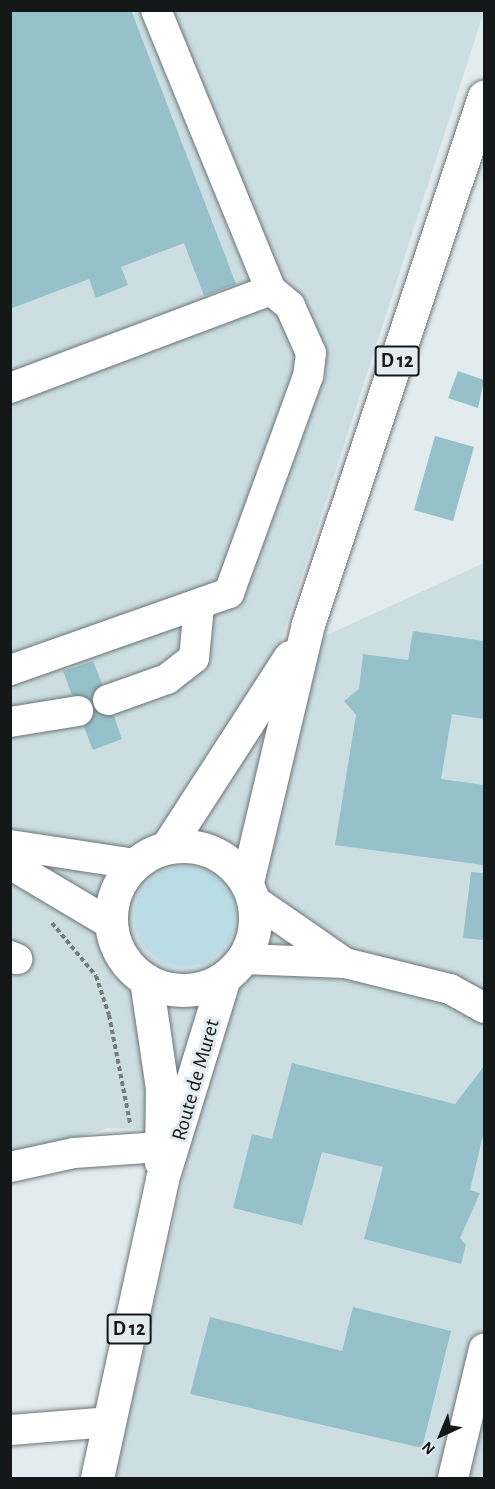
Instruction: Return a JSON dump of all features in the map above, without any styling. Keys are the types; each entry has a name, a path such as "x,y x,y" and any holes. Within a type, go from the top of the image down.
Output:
{"main road":[{"name":"D 12","path":"250,891 308,624 484,97"},
{"name":"D 12","path":"167,847 262,706 308,624"},
{"path":"146,980 116,946 111,924 112,902 134,864 167,847 213,851 250,891"},
{"name":"Route de Muret","path":"97,1479 162,1179 234,968 256,920 250,891"},
{"name":"Route de Muret","path":"162,1179 160,1147 162,1088 146,980 178,990 234,968"}],"street":[{"path":"10,670 199,606 229,593 308,376 311,352 290,306 271,290 156,10"},
{"path":"10,388 271,290"},
{"path":"108,700 167,679 194,658 199,606"},
{"path":"10,722 78,711"},
{"path":"10,845 134,864"},
{"path":"10,864 111,924"},
{"path":"250,891 345,963"},
{"path":"234,968 345,963 450,990 484,1008"},
{"path":"10,1167 74,1153 160,1147"},
{"path":"453,1479 484,1349"},
{"path":"10,1430 108,1422"}],"shaded area":[{"path":"11,11 484,11 275,659 484,563 484,1478 115,1478 194,1130 108,1128 11,1157"},
{"path":"185,866 204,870 220,881 231,897 235,916 231,935 220,951 204,962 185,966 166,962 150,951 139,935 135,916 139,897 150,881 166,870"}],"building":[{"path":"10,10 131,10 236,284 204,296 184,243 121,267 128,285 96,298 89,279 10,309"},
{"path":"458,371 484,380 478,408 448,398"},
{"path":"435,436 474,447 453,521 414,510"},
{"path":"413,631 484,641 484,719 452,714 441,779 484,785 484,865 335,845 356,715 344,701 359,689 363,654 408,660"},
{"path":"93,661 102,684 91,700 72,695 63,671"},
{"path":"95,710 114,716 122,739 93,750 84,727"},
{"path":"471,872 484,873 484,940 463,938"},
{"path":"292,1063 455,1104 484,1066 484,1131 470,1190 480,1193 460,1238 466,1245 461,1264 364,1239 383,1167 322,1152 302,1225 233,1208 252,1134 272,1139"},
{"path":"353,1307 451,1331 422,1448 190,1394 210,1317 342,1351"}]}
